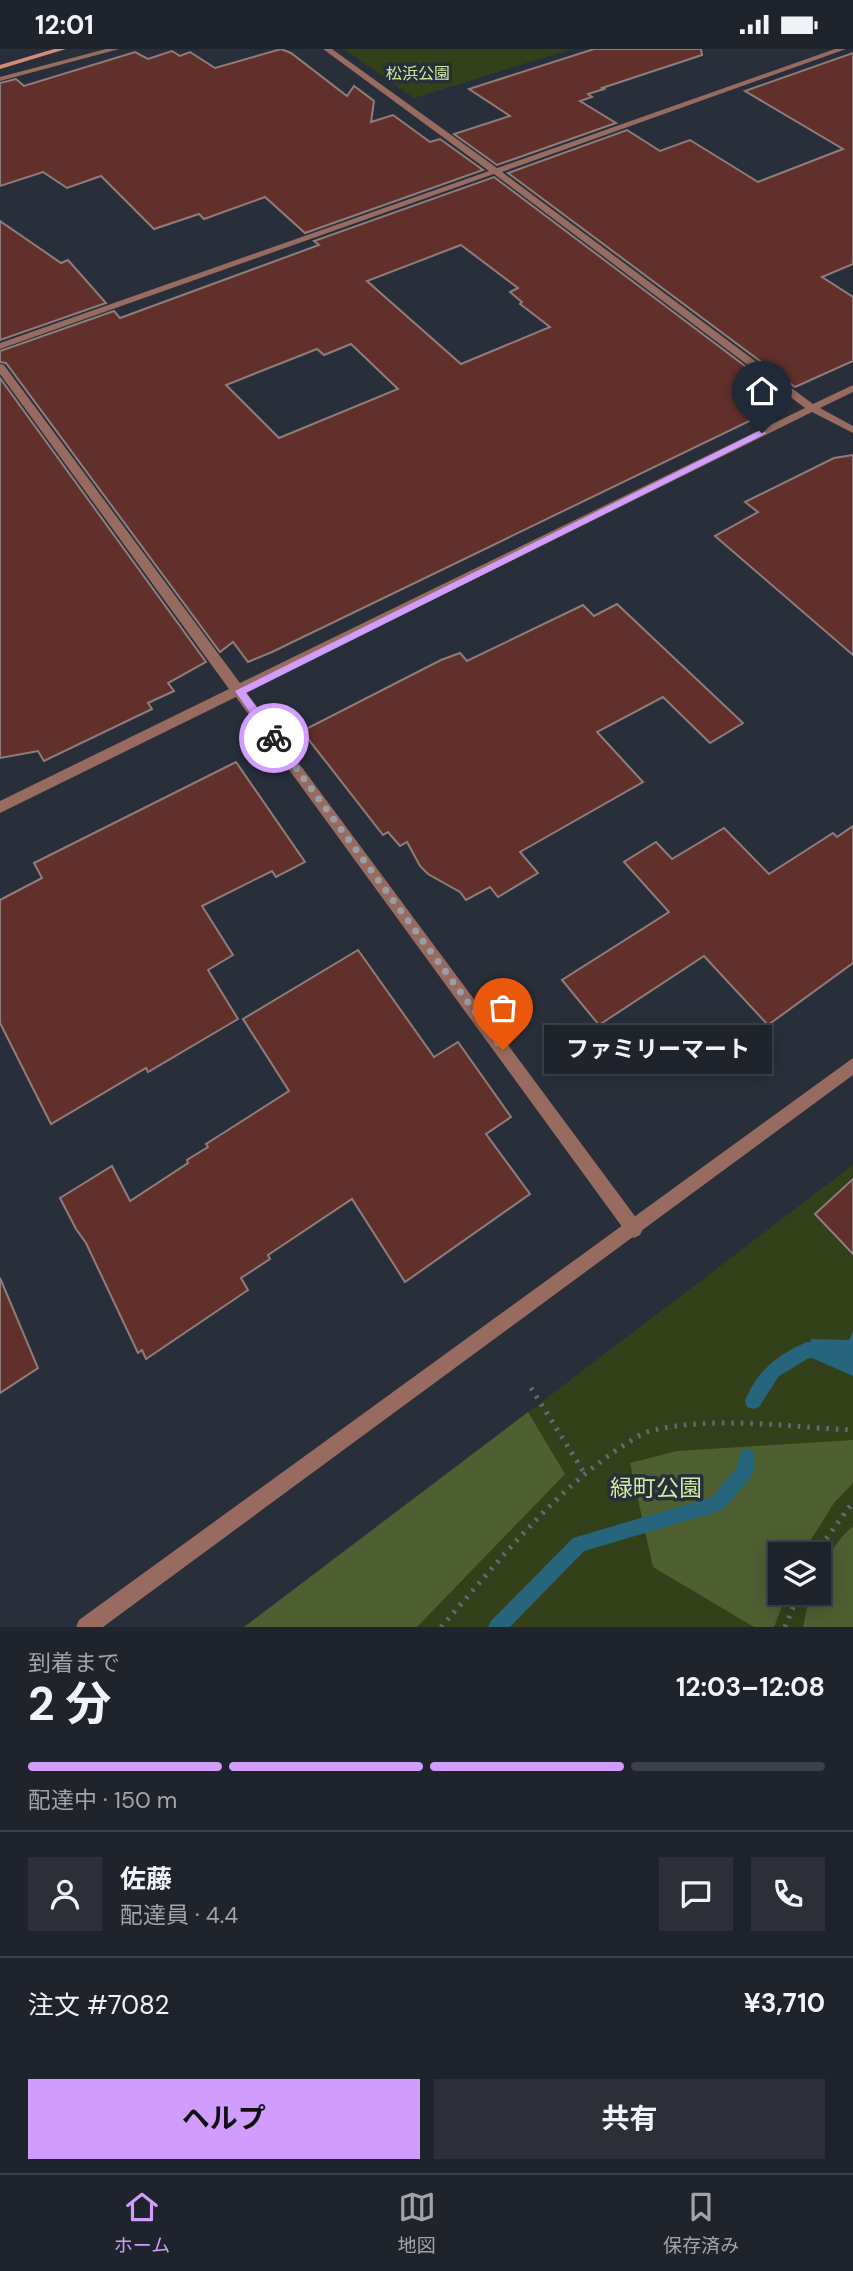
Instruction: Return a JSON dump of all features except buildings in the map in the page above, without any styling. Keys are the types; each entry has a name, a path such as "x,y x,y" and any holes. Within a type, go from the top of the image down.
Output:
{"main road":[{"path":"0,67 62,49"}],"street":[{"path":"0,79 115,49"},
{"path":"327,49 812,408 852,427"},
{"path":"0,346 498,173 842,49"},
{"path":"0,367 634,1229"},
{"path":"0,807 853,388"},
{"path":"86,1627 634,1229 853,1066"}],"path":[{"path":"531,1388 585,1474"},
{"path":"441,1627 521,1537 601,1458 647,1431 700,1424 853,1430"},
{"path":"824,1542 853,1502"},
{"path":"785,1627 794,1605"}],"green space":[{"name":"松浜公園","path":"344,49 572,49 414,98"},
{"name":"緑町公園","path":"853,1165 853,1627 246,1627"},
{"path":"528,1412 565,1474 417,1627 244,1627"},
{"path":"853,1440 853,1483 834,1503 810,1542 768,1542 768,1605 782,1605 774,1627 754,1627 653,1567 630,1463 677,1451"},
{"path":"853,1526 853,1627 803,1627 808,1605 831,1605 831,1553"}],"water":[{"path":"853,1331 853,1376 812,1358 811,1339 849,1340"}],"waterway":[{"path":"753,1401 773,1370 807,1350 853,1351"},
{"path":"497,1627 579,1544 717,1504 745,1471 747,1457"}],"way so far":[{"path":"274,738 503,1050"}],"place":[{"name":"ファミリーマート","path":"503,1050"}],"route":[{"path":"274,738 240,691 762,433"}]}
